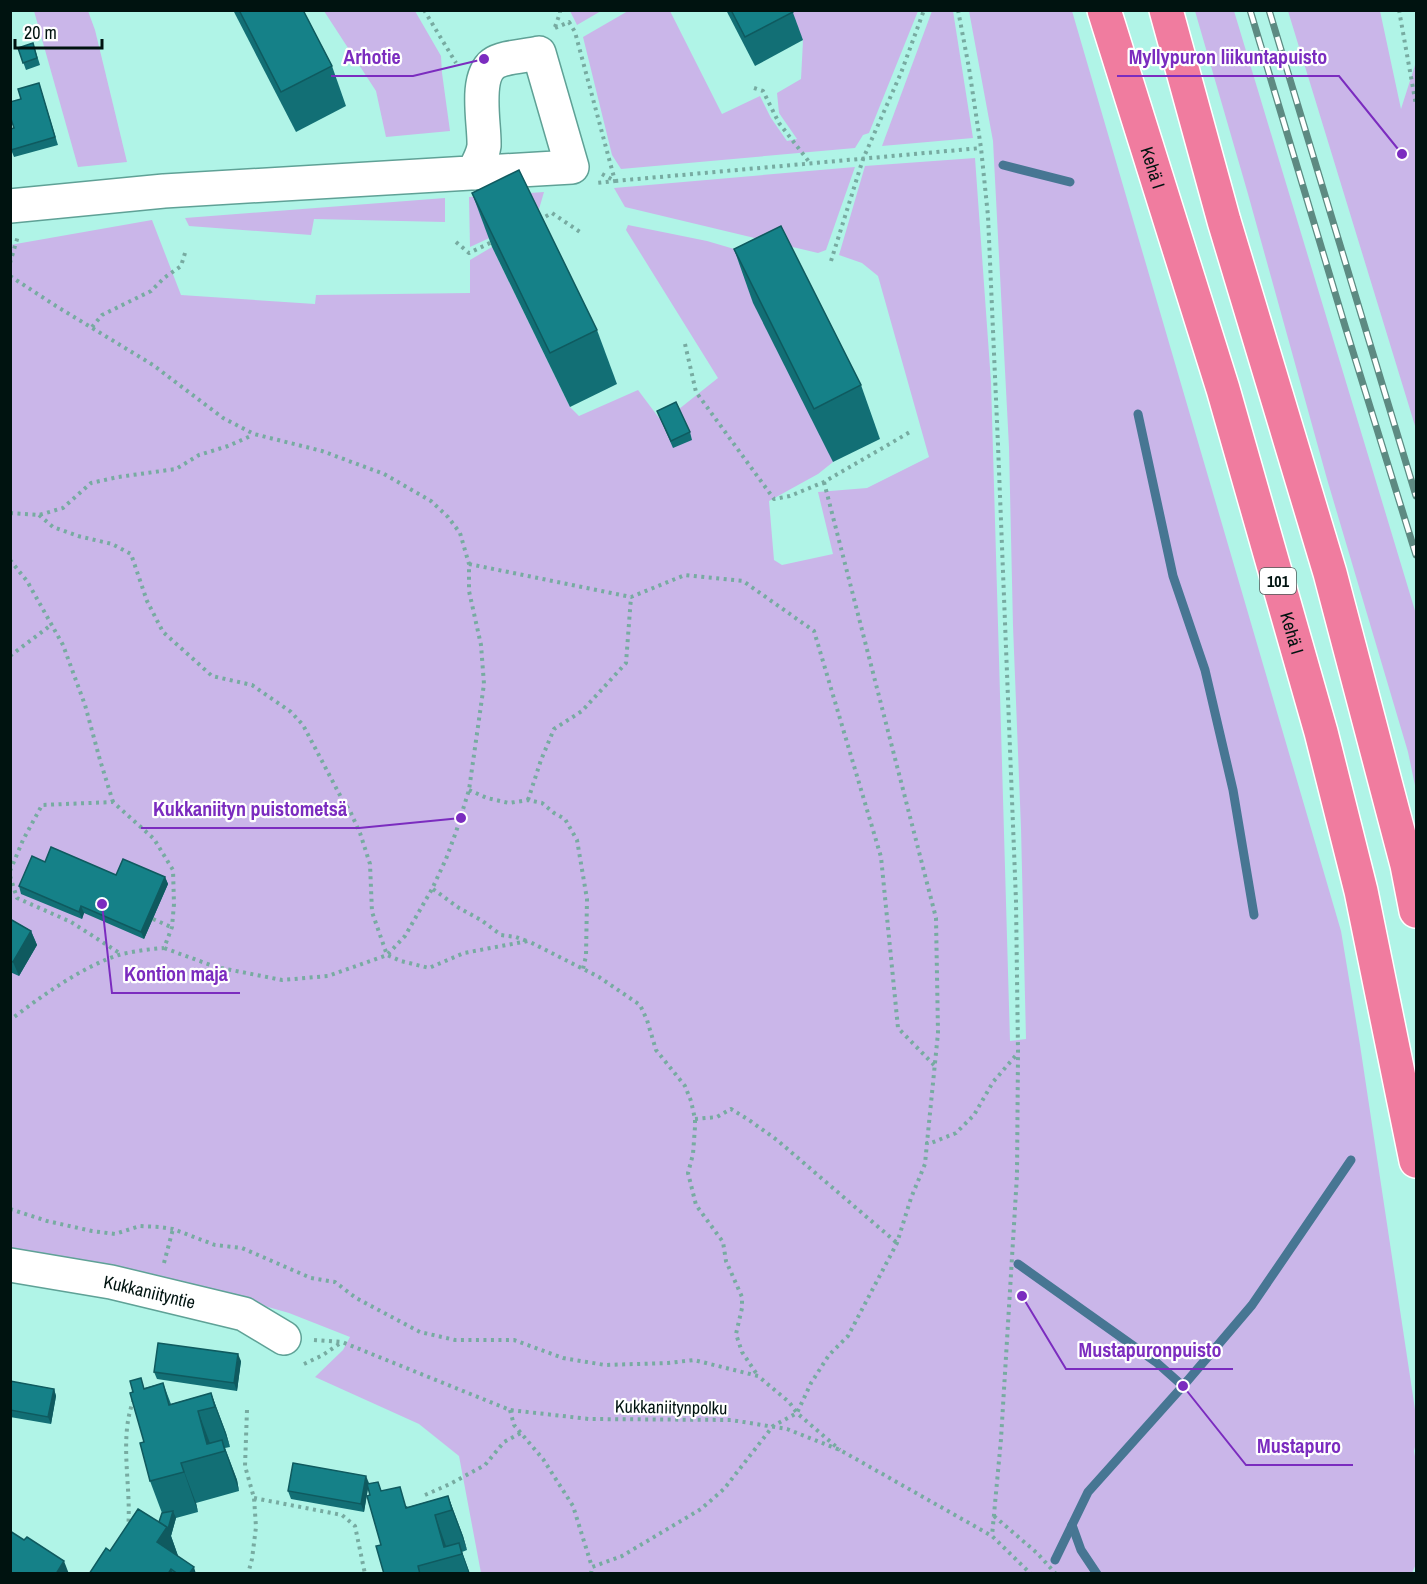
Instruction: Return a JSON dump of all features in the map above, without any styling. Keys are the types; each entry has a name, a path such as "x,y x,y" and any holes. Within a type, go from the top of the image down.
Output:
{"highway":[{"name":"Kehä I","path":"1104,10 1223,389 1321,732 1361,891 1416,1161"},
{"path":"1166,10 1224,221 1330,573 1407,865 1416,911"}],"street":[{"path":"16,217 164,191 572,167 539,53 499,61 492,64 488,71 481,90 484,150 473,172"},
{"name":"Kukkaniityntie","path":"10,1265 111,1282 244,1314 284,1338"}],"path":[{"path":"424,10 461,71 481,90"},
{"path":"831,261 863,159 901,73 924,10"},
{"path":"958,10 981,148 988,216 1016,902 1017,1175 1001,1439 992,1536"},
{"path":"1399,10 1416,105"},
{"path":"554,29 569,22 575,32 615,181"},
{"path":"754,88 763,92 779,123 810,163"},
{"path":"572,167 605,175 615,181 981,148"},
{"path":"532,223 552,213 580,232"},
{"path":"10,262 16,217"},
{"path":"456,242 470,253 501,238"},
{"path":"92,327 102,315 151,291 181,266 185,253"},
{"path":"10,276 153,365 223,418 254,434 322,451 384,474 431,501 448,517 460,533 469,564 469,591 481,645 484,684 469,790 456,832 432,889 405,936 387,955 328,976 282,980 216,967 164,948 122,955 91,967 39,998 10,1020"},
{"path":"686,344 696,392 774,499 790,496 824,482 910,432"},
{"path":"10,513 39,515 63,508 92,483 176,469 199,455 228,446 254,434"},
{"path":"592,1567 622,1556 701,1509 724,1489 773,1425 796,1413 829,1355 848,1336 897,1243 911,1198 925,1164 938,1033 936,918 824,482"},
{"path":"39,515 53,527 112,544 131,554 147,601 163,632 212,675 252,685 291,712 303,724 360,833 370,864 372,912 387,955 429,968 464,953 528,941"},
{"path":"10,560 27,581 63,645 85,705 113,802 154,838 173,870 172,927 164,948"},
{"path":"469,564 630,597 685,575 743,581 814,631 881,856 898,1028 934,1066"},
{"path":"528,800 554,729 582,711 627,663 630,597"},
{"path":"10,656 51,625"},
{"path":"469,790 487,798 509,803 528,800 542,803 565,819 577,840 586,899 586,956 583,969"},
{"path":"10,871 23,840 42,805 113,802"},
{"path":"10,876 17,898 71,922 122,955"},
{"path":"432,889 501,935 528,941 599,977 640,1005 656,1050 685,1086 691,1101 695,1119 693,1154 688,1173 696,1205 723,1242 726,1261 742,1297 736,1334 742,1352 758,1376 789,1402 796,1413 840,1450"},
{"path":"153,919 172,927"},
{"path":"927,1143 956,1133 974,1114 993,1082 1018,1052"},
{"path":"695,1119 717,1117 731,1109 749,1120 777,1140 897,1243"},
{"path":"10,1209 47,1221 92,1231 115,1234 140,1226 159,1227 173,1229 215,1245 242,1248 311,1278 335,1282 356,1298 420,1332 455,1340 514,1340 563,1359 605,1365 693,1360 758,1376"},
{"name":"Kukkaniitynpolku","path":"284,1338 342,1342 510,1410 589,1419 731,1420 787,1429 840,1450 992,1536 1031,1574"},
{"path":"127,1538 129,1521 127,1435 129,1412 137,1392"},
{"path":"247,1410 245,1466 254,1498 256,1527 248,1574"},
{"path":"510,1410 514,1425 543,1459 573,1506 592,1567 591,1574"},
{"path":"425,1495 485,1465 504,1442 521,1433"},
{"path":"254,1498 342,1515 355,1526 364,1574"},
{"path":"994,1516 1037,1553 1056,1574"}],"shaded area":[{"path":"570,10 601,11 577,25"},
{"path":"34,11 88,11 95,30 127,162 78,167"},
{"path":"324,11 415,11 441,56 450,131 386,137 376,91"},
{"path":"628,11 670,11 722,114 760,96 771,118 787,141 797,139 779,113 777,93 801,79 803,41 787,11 918,11 869,133 863,135 855,148 621,169 612,155 583,37"},
{"path":"932,11 953,11 973,138 882,146"},
{"path":"969,11 1072,11 1341,931 1416,1416 1414,1451 1416,1462 1416,1564 1412,1573 481,1573 459,1456 419,1424 315,1377 343,1350 350,1337 289,1313 151,1274 11,1252 10,245 152,220 181,295 315,304 316,295 470,293 470,260 492,247 570,407 579,416 638,390 659,418 679,409 718,378 626,230 628,225 707,241 775,261 833,462 818,474 769,501 774,560 782,565 833,554 818,492 867,488 929,457 878,276 862,263 839,255 865,166 975,158 991,382 1010,1041 1026,1039 1009,447 993,141"},
{"path":"1195,11 1234,11 1416,614 1416,790 1408,752 1327,479"},
{"path":"1288,11 1380,11 1401,109 1416,62 1416,429"},
{"path":"855,167 826,250 818,253 625,207 614,188"},
{"path":"544,192 537,216 470,247 469,197"},
{"path":"445,198 445,222 314,219 311,235 189,226 185,218"}],"building":[{"path":"239,10 303,10 332,66 281,92"},
{"path":"731,10 792,10 793,12 745,37"},
{"path":"33,43 37,58 23,63 18,48"},
{"path":"39,83 55,137 11,150 10,129 14,128 10,116 10,102 21,99 18,89"},
{"path":"519,170 597,330 550,353 472,193"},
{"path":"781,226 861,385 814,409 734,249"},
{"path":"676,402 690,432 671,441 657,411"},
{"path":"51,847 116,875 123,859 165,877 141,932 81,906 79,912 19,886 32,856 45,862"},
{"path":"10,919 31,931 13,962 10,960"},
{"path":"158,1343 238,1354 234,1383 154,1372"},
{"path":"141,1378 144,1389 163,1383 169,1405 211,1393 215,1407 198,1411 207,1444 222,1440 225,1451 181,1463 184,1472 150,1481 140,1443 144,1442 130,1393 133,1392 130,1381"},
{"path":"10,1381 54,1389 48,1417 10,1410"},
{"path":"293,1463 366,1476 361,1504 288,1491"},
{"path":"378,1482 381,1491 400,1487 406,1508 448,1496 452,1510 435,1515 444,1547 459,1543 462,1554 418,1566 420,1574 384,1574 376,1546 381,1545 367,1496 370,1495 367,1484"},
{"path":"138,1509 167,1527 157,1542 194,1567 189,1574 178,1574 171,1569 168,1574 89,1574 106,1548 110,1551"},
{"path":"173,1511 168,1529 159,1522 162,1513"},
{"path":"10,1531 24,1540 27,1537 64,1561 56,1574 10,1574"}],"waterway":[{"path":"1003,165 1070,182"},
{"path":"1138,414 1173,576 1205,670 1233,790 1254,915"},
{"path":"1055,1560 1088,1492 1252,1305 1351,1160"},
{"path":"1018,1264 1156,1362 1183,1386"},
{"path":"1072,1525 1081,1550 1097,1574"}],"railway":[{"path":"1250,10 1416,555"},
{"path":"1269,10 1416,496"}],"place":[{"name":"Arhotie","path":"484,59"},
{"name":"Myllypuron liikuntapuisto","path":"1402,154"},
{"name":"Kukkaniityn puistometsä","path":"461,818"},
{"name":"Kontion maja","path":"102,904"},
{"name":"Mustapuronpuisto","path":"1022,1296"},
{"name":"Mustapuro","path":"1183,1386"}]}
